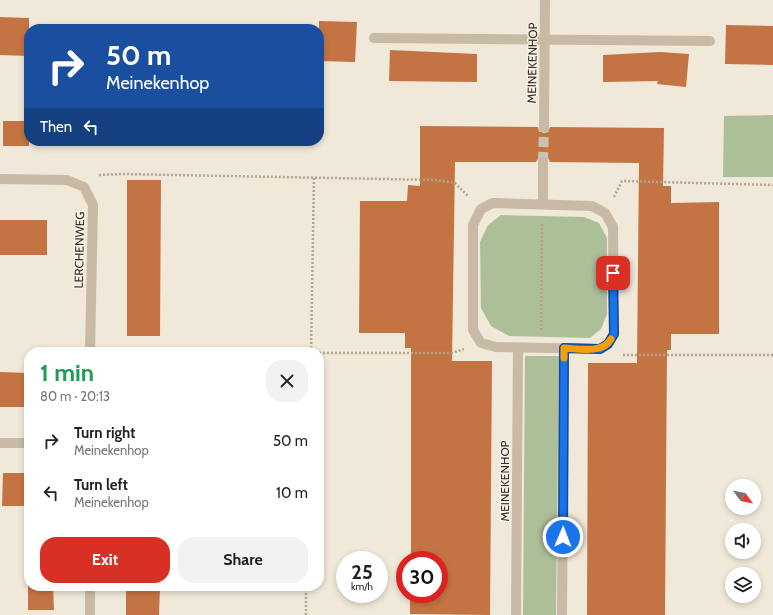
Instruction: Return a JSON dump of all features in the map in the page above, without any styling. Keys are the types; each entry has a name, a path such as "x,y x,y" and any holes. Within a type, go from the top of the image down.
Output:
{"street":[{"name":"MEINEKENHOP","path":"544,127 545,0"},
{"path":"374,38 710,41"},
{"path":"543,162 543,204"},
{"path":"0,179 67,180 84,187"},
{"name":"LERCHENWEG","path":"84,187 93,205 90,347"},
{"path":"493,202 543,204 592,206 605,213 613,227 614,334 608,344 600,349 496,347 481,343 473,330 473,225 481,209 493,202"},
{"name":"MEINEKENHOP","path":"516,615 518,348"},
{"path":"562,615 564,348"},
{"path":"0,443 24,444"},
{"path":"90,591 90,615"}],"path":[{"path":"84,187 99,176 123,174 436,180 455,183 481,209"},
{"path":"310,347 314,177"},
{"path":"605,213 622,181 773,185"},
{"path":"540,348 543,204"},
{"path":"324,353 452,353 481,343"},
{"path":"608,344 624,356 773,355"},
{"path":"306,591 306,615"}],"green space":[{"path":"773,115 773,177 723,177 724,116"},
{"path":"501,215 584,217 599,223 607,238 607,314 601,329 590,338 509,336 491,326 481,308 480,242 488,225"},
{"path":"525,356 559,356 556,615 523,615"}],"building":[{"path":"0,17 29,18 29,24 24,24 24,56 0,55"},
{"path":"319,21 357,22 355,62 324,61 324,24 319,24"},
{"path":"726,25 773,26 773,65 725,64"},
{"path":"390,50 477,54 477,82 389,81"},
{"path":"660,52 689,54 686,87 657,84 658,81 603,82 603,55"},
{"path":"3,121 24,121 24,146 3,146"},
{"path":"420,126 538,127 539,131 544,133 548,132 550,127 664,128 663,186 671,186 671,203 719,202 719,334 671,334 671,350 667,350 665,615 587,615 588,363 637,363 639,163 550,162 548,158 543,156 539,157 536,162 455,162 452,361 492,361 490,615 410,614 410,603 448,603 448,551 411,551 411,348 405,348 405,333 359,333 360,201 407,201 408,185 420,186"},
{"path":"127,180 161,180 160,336 127,336"},
{"path":"0,220 47,220 47,255 0,255"},
{"path":"0,372 24,373 24,407 0,407"},
{"path":"3,473 24,473 24,506 2,506"},
{"path":"28,591 53,591 54,610 28,610"},
{"path":"126,591 160,591 159,615 126,615"}],"tunnel":[{"path":"543,162 544,127"}],"slow traffic":[{"path":"564,358 564,348 600,349 608,344 611,339"}],"route":[{"path":"563,537 564,348 600,349 608,344 614,334 613,273"}]}
